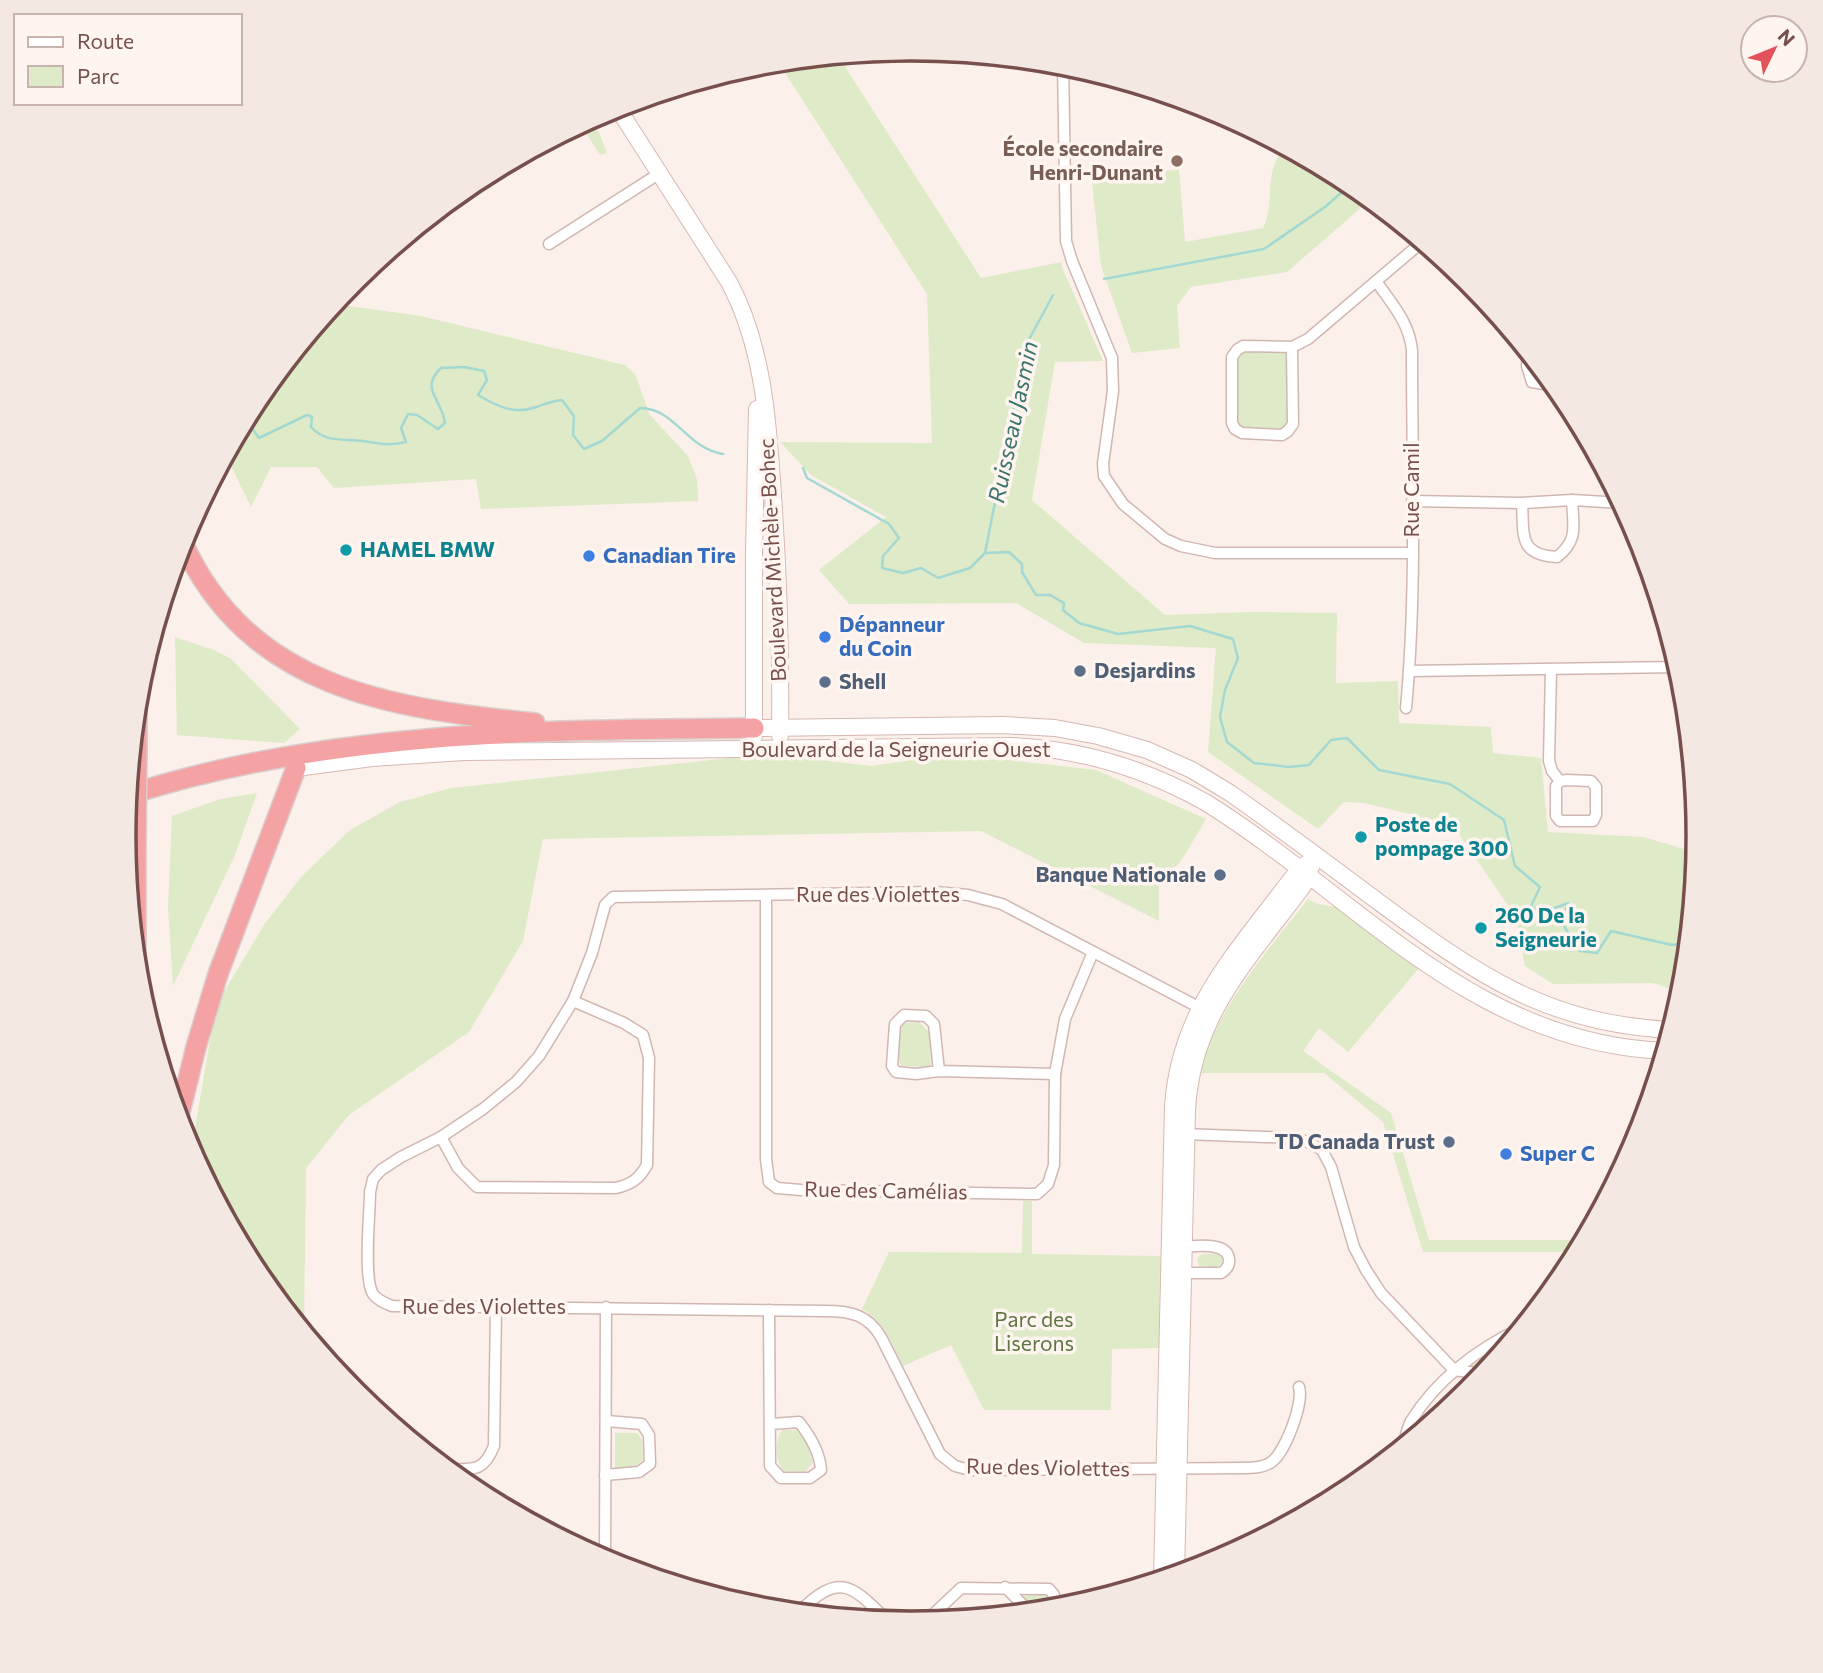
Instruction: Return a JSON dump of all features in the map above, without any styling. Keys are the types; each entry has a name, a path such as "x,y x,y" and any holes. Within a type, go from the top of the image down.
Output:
{"highway":[{"path":"189,554 203,579 236,620 281,658 322,680 367,696 427,709 598,730"},
{"path":"138,792 218,769 344,748 457,737 598,730 754,728"},
{"path":"137,805 208,784 296,768"},
{"path":"183,1101 218,974 296,768"}],"main road":[{"name":"Boulevard Michèle-Bohec","path":"623,117 734,290 749,329 769,442 779,597 780,749"},
{"name":"Boulevard Michèle-Bohec","path":"754,749 755,443 758,372"},
{"path":"754,598 779,597"},
{"name":"Boulevard de la Seigneurie Ouest","path":"754,728 1016,725 1055,728 1118,741 1180,764 1230,793 1457,958 1493,981 1531,1000 1600,1021 1662,1029"},
{"path":"1052,749 1055,728"},
{"name":"Boulevard de la Seigneurie Ouest","path":"296,768 429,753 978,746 1052,749 1107,760 1170,783 1213,807 1468,991 1528,1021 1595,1042 1656,1050"},
{"path":"1164,1570 1172,1469 1180,1134 1178,1068 1187,1035 1235,979 1303,886 1304,873 1316,855"},
{"path":"1595,1042 1600,1021"},
{"path":"1172,1469 1176,1565"}],"street":[{"path":"1063,76 1066,241 1112,358 1113,391 1102,464 1104,476 1123,504 1165,539 1181,546 1215,553 1412,553"},
{"path":"549,244 660,173"},
{"path":"1292,347 1293,424 1282,435 1241,433 1232,423 1232,357 1237,350 1243,346 1292,347 1308,339 1415,248"},
{"name":"Rue Camil","path":"1376,281 1405,321 1412,350 1412,553 1406,708"},
{"path":"1527,365 1532,382 1540,383"},
{"path":"1522,503 1524,542 1530,551 1557,557 1567,550 1573,540 1572,500"},
{"path":"1412,501 1611,502"},
{"path":"1409,671 1668,667"},
{"path":"1551,669 1549,761 1552,771 1560,781"},
{"path":"1560,781 1591,781 1596,787 1596,815 1593,821 1560,821 1556,816 1556,786 1560,781"},
{"name":"Rue des Violettes","path":"1205,1011 1002,904 968,895 934,892 613,897 605,905 592,953 573,1001 539,1056 516,1082 483,1109 441,1137 401,1157 381,1170 373,1179 370,1192 368,1278 373,1293 392,1306 846,1311 857,1314 872,1323 881,1337 943,1458 955,1466 975,1470 1257,1468 1273,1461 1283,1447 1298,1408 1301,1395 1298,1387"},
{"name":"Rue des Camélias","path":"766,896 766,1160 769,1182 777,1188 801,1191 1037,1194 1048,1184 1054,1165 1055,1074 1065,1019 1093,952"},
{"path":"441,1137 458,1168 477,1187 616,1188 639,1178 647,1165 649,1058 643,1035 624,1023 573,1001"},
{"path":"939,1071 934,1024 926,1016 904,1015 895,1024 892,1066 896,1072 1055,1074"},
{"path":"1180,1134 1296,1138 1322,1150 1331,1167 1354,1247 1381,1293 1454,1370 1472,1372"},
{"path":"1177,1273 1222,1273 1229,1262 1222,1248 1178,1247"},
{"path":"464,1469 476,1469 488,1462 494,1446 496,1306"},
{"path":"605,1548 606,1307"},
{"path":"769,1310 770,1466 780,1478 810,1478 821,1470 821,1461 810,1436 799,1422 771,1423"},
{"path":"1407,1432 1410,1423 1454,1370 1483,1348 1502,1338"},
{"path":"605,1475 639,1472 650,1464 649,1435 642,1424 607,1421"},
{"path":"807,1604 815,1596 841,1586 858,1591 878,1611"},
{"path":"1005,1587 1022,1604"},
{"path":"937,1611 961,1588 1049,1589 1054,1598"}],"green space":[{"path":"844,65 981,278 1062,262 1103,361 1055,362 1032,500 1165,615 1337,613 1336,683 1398,681 1399,723 1491,727 1493,753 1541,758 1548,832 1644,837 1686,849 1680,938 1672,989 1653,983 1553,984 1525,966 1516,917 1452,824 1364,803 1344,802 1318,829 1208,752 1216,648 1084,643 1016,603 849,604 819,570 886,517 811,475 780,442 932,443 927,294 784,72"},
{"path":"597,128 607,153 600,155 586,133"},
{"path":"1278,156 1299,165 1362,206 1287,272 1191,287 1177,306 1180,348 1132,353 1101,266 1091,173 1179,170 1185,242 1263,228 1269,209 1271,177"},
{"path":"347,306 421,316 625,365 635,374 650,415 688,456 697,479 698,501 481,509 476,479 334,488 317,467 271,467 251,507 231,466 267,406 296,365"},
{"path":"1292,347 1288,431 1235,429 1237,350"},
{"path":"175,637 214,650 231,659 300,729 284,743 177,735"},
{"path":"767,754 872,766 925,758 1008,760 1096,770 1206,819 1181,861 1159,884 1159,921 981,831 543,839 523,941 469,1032 349,1115 306,1168 304,1318 240,1224 194,1132 216,1005 264,925 301,877 350,830 400,802 451,788"},
{"path":"257,793 235,855 173,986 168,908 172,816 220,799"},
{"path":"1308,899 1335,907 1419,968 1348,1052 1319,1028 1303,1051 1391,1113 1429,1240 1573,1240 1565,1252 1423,1252 1383,1122 1324,1073 1200,1073 1217,1027 1261,960"},
{"path":"919,1022 929,1032 931,1067 902,1066 896,1058 902,1023"},
{"name":"Parc des Liserons","path":"1023,1201 1032,1201 1032,1254 1160,1256 1159,1348 1112,1349 1111,1410 984,1410 951,1345 903,1366 877,1320 862,1309 889,1252 1022,1253"},
{"path":"1202,1254 1218,1254 1222,1258 1222,1264 1217,1267 1199,1266 1197,1259"},
{"path":"1495,1346 1474,1370 1465,1370"},
{"path":"782,1430 796,1430 806,1440 813,1462 805,1472 784,1471 781,1467 777,1451"},
{"path":"615,1433 637,1433 642,1440 643,1460 634,1467 615,1468"},
{"path":"1043,1594 1049,1599 1027,1603 1020,1596"}],"waterway":[{"name":"Ruisseau Jasmin","path":"1104,279 1264,249 1325,207 1342,192"},
{"name":"Ruisseau Jasmin","path":"985,553 1026,345 1053,295"},
{"path":"253,429 259,438 307,415 312,417 311,427 329,438 384,444 406,442 401,428 408,414 417,415 438,429 445,423 432,382 441,368 465,367 484,371 487,380 478,395 499,406 521,410 562,400 574,416 573,435 584,449 602,441 640,408 663,414 699,444 723,454"},
{"path":"803,468 807,478 889,524 899,538 883,556 882,568 903,573 921,568 938,578 970,568 985,553 1009,552 1022,564 1022,572 1036,595 1050,595 1064,603 1063,610 1079,623 1118,634 1190,626 1233,639 1238,658 1225,690 1220,717 1227,742 1254,763 1289,767 1309,765 1331,740 1347,738 1379,770 1450,784 1504,820 1515,866 1540,887 1531,906 1542,913 1568,903 1562,923 1580,951 1597,953 1611,931 1672,945 1679,944"}],"place":[{"name":"École secondaire Henri-Dunant","path":"1177,161"},
{"name":"HAMEL BMW","path":"346,550"},
{"name":"Canadian Tire","path":"589,556"},
{"name":"Dépanneur du Coin","path":"825,637"},
{"name":"Desjardins","path":"1080,671"},
{"name":"Shell","path":"825,682"},
{"name":"Poste de pompage 300","path":"1361,837"},
{"name":"Banque Nationale","path":"1220,875"},
{"name":"260 De la Seigneurie","path":"1481,928"},
{"name":"TD Canada Trust","path":"1449,1142"},
{"name":"Super C","path":"1506,1154"}]}
